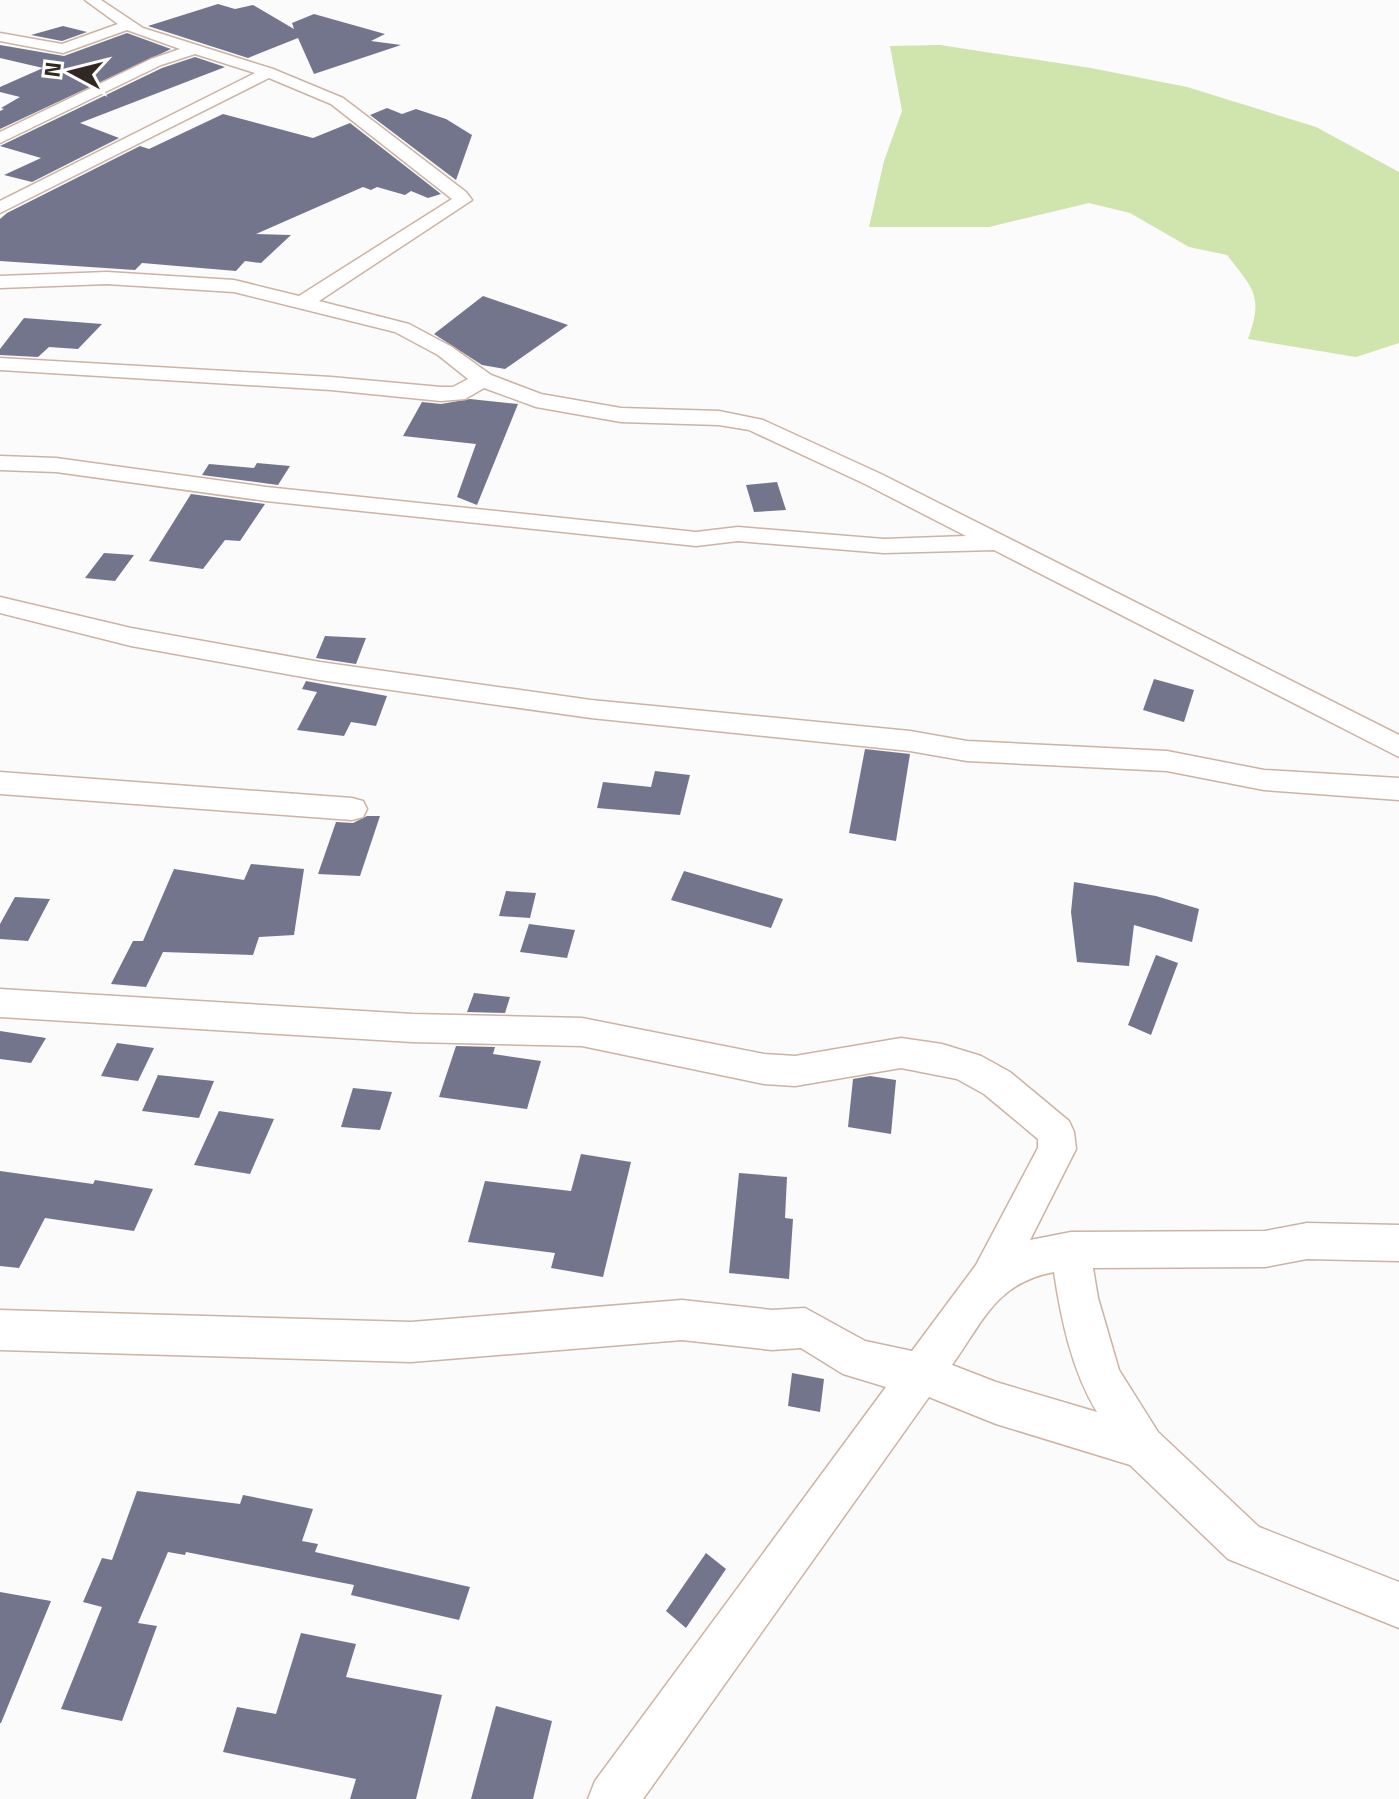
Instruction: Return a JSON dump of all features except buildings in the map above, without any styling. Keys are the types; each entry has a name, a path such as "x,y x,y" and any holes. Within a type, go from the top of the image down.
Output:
{"street":[{"path":"92,0 128,25 268,72 337,101 463,200 304,302"},
{"path":"0,37 65,49 128,25"},
{"path":"0,138 156,62 195,49"},
{"path":"0,208 268,72"},
{"path":"0,282 107,278 197,281 234,286 402,328 445,351 483,380 536,400 584,411 719,418 755,425 1005,543 1399,747"},
{"path":"0,364 202,378 305,380 441,394 457,394 483,380"},
{"path":"0,463 66,466 266,494 696,539 738,534 884,546 1005,543"},
{"path":"0,605 131,637 320,671 591,709 910,741 967,751 1167,761 1264,780 1399,789"},
{"path":"0,783 352,809"},
{"path":"0,1003 412,1028 582,1032 764,1069 795,1071 901,1053 942,1059 968,1067 997,1083 1056,1132 1057,1149 990,1278 613,1799"},
{"path":"990,1278 1030,1258 1071,1250 1265,1249 1307,1241 1333,1240 1399,1243"},
{"path":"1071,1250 1078,1298 1101,1379 1143,1447 1244,1543 1399,1605"},
{"path":"0,1330 411,1342 621,1323 708,1321 772,1330 805,1328 858,1360 919,1373 996,1403 1143,1447"}],"green space":[{"path":"940,45 1091,68 1187,87 1316,127 1399,172 1399,343 1356,357 1248,339 1255,312 1253,293 1227,255 1189,247 1130,213 1089,203 989,227 869,227 884,161 902,111 890,46"}]}
